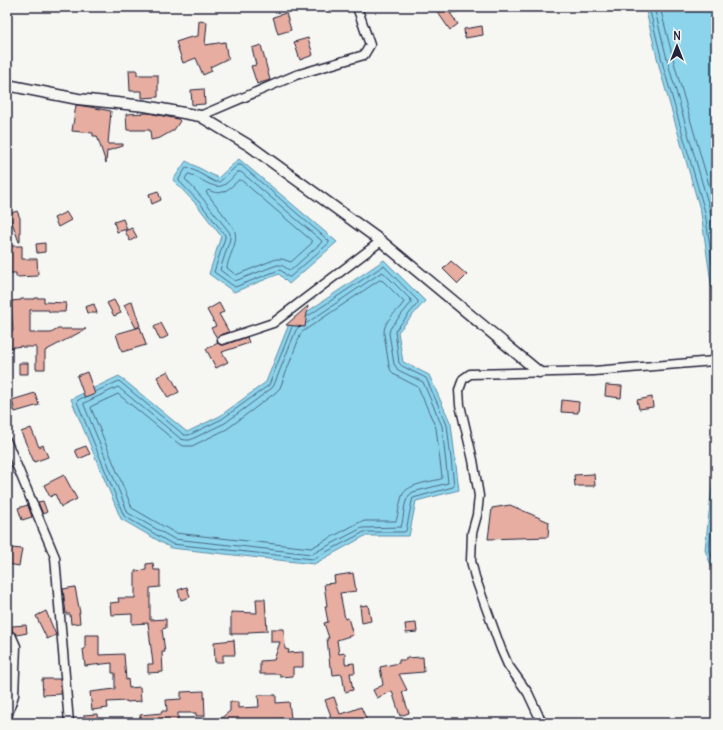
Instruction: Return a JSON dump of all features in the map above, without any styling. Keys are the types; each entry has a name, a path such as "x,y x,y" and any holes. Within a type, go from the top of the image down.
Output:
{"street":[{"path":"200,116 296,74 364,56 370,45 357,7"},
{"path":"7,85 78,99 145,106 200,116 250,146 381,241 539,372"},
{"path":"222,340 273,323 381,241"},
{"path":"542,723 528,693 508,665 471,560 472,533 477,515 479,496 473,460 460,405 459,390 463,379 470,374 594,371 714,361"},
{"path":"7,442 55,557 70,723"},
{"path":"7,634 12,638 16,646 14,695 7,717"}],"water":[{"path":"645,7 716,7 716,318 701,213 660,70"},
{"path":"239,159 337,242 289,284 279,274 234,292 209,274 221,236 197,205 173,180 186,161 218,178"},
{"path":"384,260 425,301 398,332 403,362 429,375 451,424 459,490 416,501 409,536 365,536 314,564 171,548 121,519 71,399 119,376 187,432 220,416 266,382 289,324"},
{"path":"716,449 716,578 705,550"}],"building":[{"path":"434,7 463,7 463,11 450,13 458,24 450,30"},
{"path":"286,13 291,30 278,34 273,17"},
{"path":"199,21 207,22 205,45 225,42 227,55 229,58 210,67 212,71 203,75 196,58 183,63 176,42 198,36"},
{"path":"482,26 483,35 465,38 464,29"},
{"path":"308,38 313,55 300,60 294,42"},
{"path":"261,45 270,80 257,84 251,66 256,65 252,48"},
{"path":"129,70 137,70 137,75 158,75 158,97 142,98 142,91 130,91"},
{"path":"204,89 205,104 192,105 191,90"},
{"path":"76,105 111,111 108,144 123,144 123,146 107,151 106,163 97,136 93,136 93,133 72,131"},
{"path":"148,113 178,119 180,121 174,130 160,138 151,140 150,130 127,130 126,114"},
{"path":"158,191 161,200 152,204 149,194"},
{"path":"17,211 20,218 20,242 9,214"},
{"path":"66,212 71,220 58,227 54,218"},
{"path":"123,219 127,229 117,232 114,222"},
{"path":"132,228 137,237 130,241 125,231"},
{"path":"45,243 45,252 37,253 36,244"},
{"path":"7,246 22,246 22,259 37,259 38,276 16,277 16,273 7,273"},
{"path":"451,261 467,275 458,284 443,269"},
{"path":"44,298 44,302 66,303 65,312 30,310 30,333 51,333 58,329 86,329 45,351 45,369 36,369 36,347 22,346 7,348 7,332 13,331 11,301"},
{"path":"114,300 121,313 114,316 107,303"},
{"path":"132,301 140,326 136,328 124,305"},
{"path":"219,303 224,312 219,314 229,332 220,335 217,338 211,328 216,326 207,310"},
{"path":"94,304 97,313 87,313 85,307"},
{"path":"308,306 305,327 286,325"},
{"path":"161,323 168,336 160,340 154,327"},
{"path":"140,327 146,345 122,352 116,334"},
{"path":"247,337 249,343 222,352 228,362 216,368 206,349 218,343 224,345"},
{"path":"19,363 28,363 28,374 19,374"},
{"path":"168,371 179,392 168,398 157,377"},
{"path":"87,372 95,394 85,398 77,376"},
{"path":"606,385 622,386 621,398 605,396"},
{"path":"35,393 39,405 15,412 12,400"},
{"path":"652,397 653,407 639,409 637,400"},
{"path":"562,400 579,402 578,413 561,412"},
{"path":"31,428 39,447 43,445 48,457 34,462 21,432"},
{"path":"86,446 90,454 79,459 75,450"},
{"path":"594,474 595,486 575,486 574,475"},
{"path":"64,475 77,499 61,507 55,494 50,497 44,485"},
{"path":"43,501 47,512 43,514 38,502"},
{"path":"28,505 32,517 22,520 18,508"},
{"path":"510,505 549,522 548,537 488,539 492,508"},
{"path":"11,548 22,549 19,566 8,564"},
{"path":"153,563 154,570 160,570 160,587 150,588 150,620 166,619 166,628 162,629 165,652 162,652 163,672 148,673 148,664 153,664 148,623 132,624 132,614 111,615 110,603 119,602 118,598 135,598 135,571 146,570 146,564"},
{"path":"353,573 356,591 340,593 345,619 348,618 353,635 337,640 339,654 345,653 345,664 354,663 355,673 350,673 353,690 345,692 342,674 333,675 332,667 330,667 327,638 329,638 324,623 328,622 325,606 327,606 324,584 335,583 334,576"},
{"path":"75,587 80,613 80,623 71,624 70,614 66,614 63,589"},
{"path":"187,587 190,597 181,600 178,590"},
{"path":"256,599 265,599 267,631 248,632 248,634 231,634 231,612 257,613"},
{"path":"368,605 371,621 362,623 360,606"},
{"path":"46,611 56,635 47,639 36,616"},
{"path":"416,623 417,632 406,633 405,624"},
{"path":"26,625 27,633 17,635 12,631 12,626"},
{"path":"271,629 284,629 285,649 289,650 288,653 303,652 303,667 293,667 293,676 280,677 280,674 260,674 260,661 274,660 280,642 271,642"},
{"path":"85,635 99,635 99,655 124,654 126,680 128,679 129,688 140,687 141,701 107,702 108,708 92,710 90,692 115,689 115,673 112,673 112,663 85,666 83,649 85,649"},
{"path":"234,640 235,655 223,655 223,662 215,662 214,642"},
{"path":"423,657 424,672 399,674 407,690 402,692 409,713 400,716 392,691 377,698 373,690 383,685 380,667 399,663 399,660 406,660 406,658"},
{"path":"42,679 60,679 61,694 43,695"},
{"path":"204,691 205,716 196,716 196,713 178,713 178,723 141,723 140,715 162,713 161,711 167,711 166,700 181,699 181,692"},
{"path":"258,695 276,695 276,703 289,702 291,718 259,721 259,723 215,723 230,711 230,702 238,702 238,708 259,707"},
{"path":"334,697 340,714 361,707 368,723 330,723 329,716 331,716 325,700"},
{"path":"97,714 98,723 84,723 84,715"}]}
